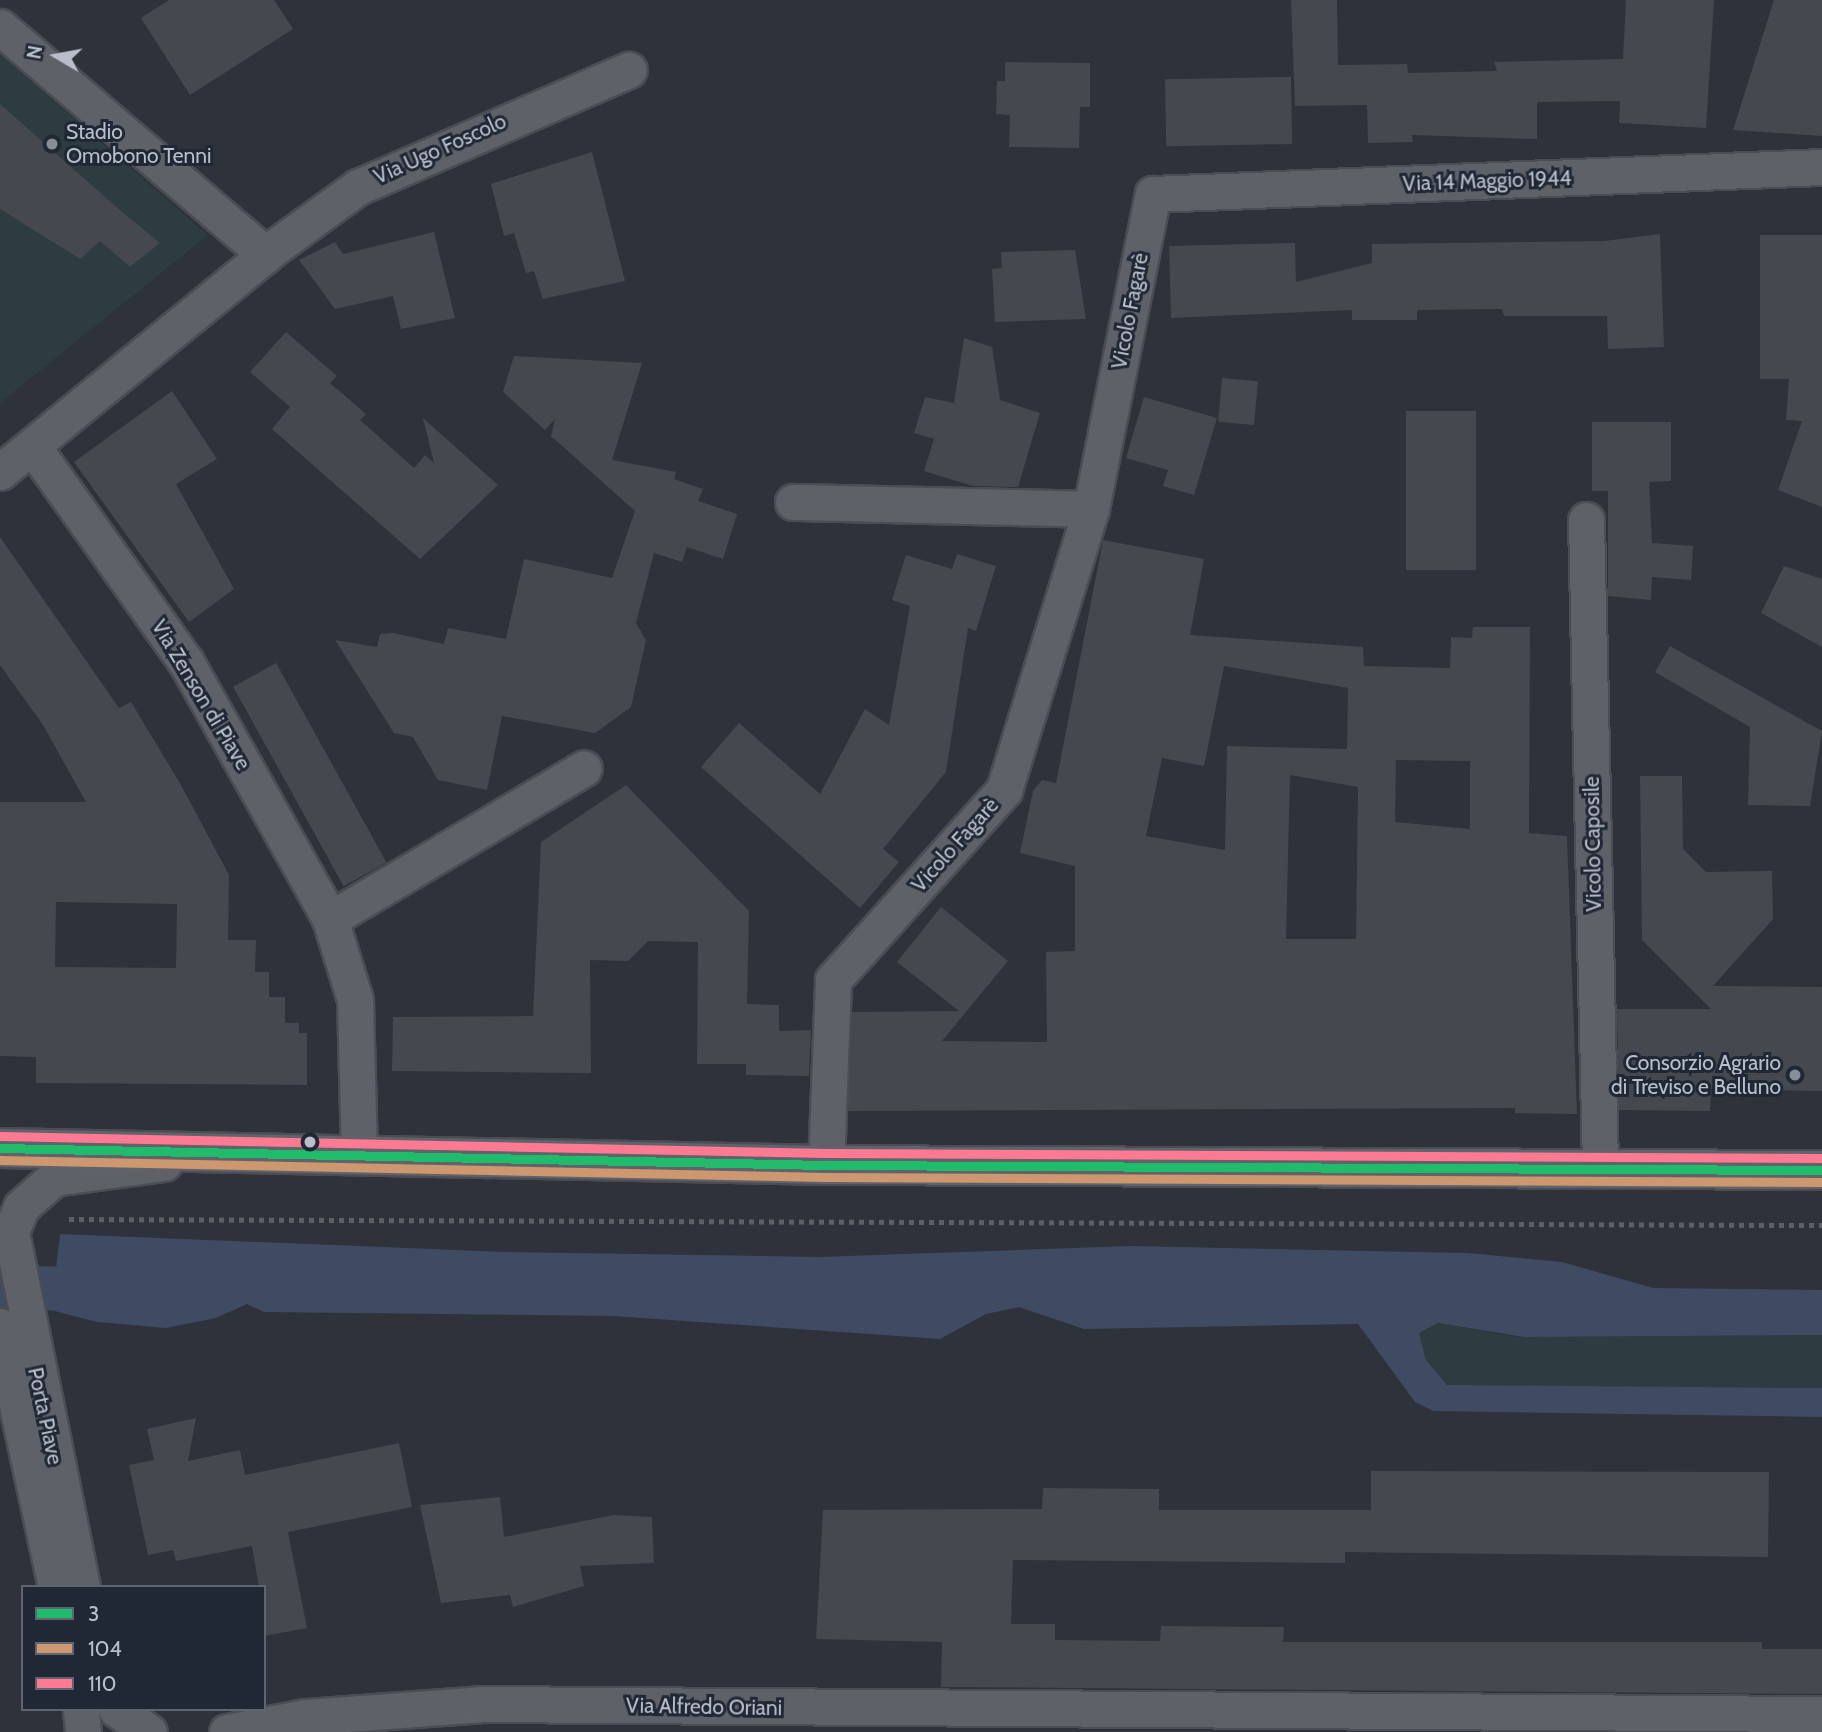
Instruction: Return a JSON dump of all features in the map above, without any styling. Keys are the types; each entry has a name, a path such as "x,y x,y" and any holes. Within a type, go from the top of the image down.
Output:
{"main road":[{"path":"0,1149 826,1165 1822,1170"}],"street":[{"path":"0,27 266,255"},
{"name":"Via Ugo Foscolo","path":"0,472 266,255 397,166 629,70"},
{"name":"Via 14 Maggio 1944","path":"1153,194 1822,167"},
{"name":"Vicolo Fagarè","path":"826,1165 833,980 1004,790 1091,509 1153,194"},
{"name":"Via Zenson di Piave","path":"33,447 186,662 330,919 355,1000 359,1154"},
{"path":"793,502 1091,509"},
{"name":"Vicolo Caposile","path":"1586,520 1600,1167"},
{"path":"330,919 584,768"},
{"name":"Porta Piave","path":"56,1585 11,1338 9,1245 21,1207 54,1178 237,1154"},
{"name":"Porta Piave","path":"11,1338 81,1585"},
{"name":"Via Alfredo Oriani","path":"227,1732 389,1708 623,1719 1635,1724 1822,1714"},
{"path":"81,1711 83,1732"},
{"path":"119,1711 149,1732"}],"path":[{"path":"60,1219 1822,1225"}],"shaded area":[{"name":"Stadio Omobono Tenni","path":"0,54 208,235 0,403"},
{"path":"1438,1323 1518,1337 1822,1335 1822,1388 1447,1386 1426,1360 1419,1333"}],"water":[{"path":"60,1234 505,1252 819,1257 1131,1246 1468,1253 1562,1262 1653,1288 1822,1290 1822,1335 1524,1337 1438,1323 1419,1333 1426,1360 1447,1385 1822,1388 1822,1417 1433,1411 1415,1402 1358,1324 1084,1329 1019,1307 986,1314 940,1339 613,1316 264,1312 247,1304 216,1318 166,1328 97,1322 51,1310"}],"building":[{"path":"169,0 274,0 293,29 190,95 141,18"},
{"path":"1291,0 1337,0 1338,65 1407,64 1408,73 1497,71 1494,62 1623,59 1626,0 1714,0 1706,128 1619,123 1620,101 1537,102 1537,139 1412,135 1413,142 1368,143 1367,105 1295,106"},
{"path":"1774,0 1822,0 1822,136 1733,130"},
{"path":"1005,62 1090,63 1090,107 1080,107 1079,148 1009,147 1010,115 996,114 997,81 1005,81"},
{"path":"1291,77 1292,144 1166,146 1165,79"},
{"path":"0,104 160,243 130,267 100,241 80,259 0,209"},
{"path":"592,152 625,281 543,299 534,271 526,273 514,233 504,236 491,184"},
{"path":"434,232 455,318 401,329 393,296 335,309 299,260 335,242 343,254"},
{"path":"1660,234 1664,347 1608,349 1607,316 1504,316 1502,309 1417,310 1417,320 1352,320 1352,310 1171,318 1169,246 1295,243 1296,282 1372,263 1372,244 1604,241"},
{"path":"1760,235 1822,235 1822,507 1778,490 1802,421 1786,420 1789,379 1760,379"},
{"path":"1075,250 1086,319 995,322 992,269 1002,268 1001,252"},
{"path":"286,332 337,376 330,383 366,414 360,420 414,468 425,455 434,463 423,418 498,485 420,559 272,429 290,407 250,372"},
{"path":"964,338 992,347 1000,400 1040,413 1018,487 973,486 924,471 934,439 914,433 925,397 954,403"},
{"path":"514,356 642,363 612,460 676,472 674,479 703,489 698,501 737,514 723,559 687,547 682,562 654,553 636,623 646,640 631,707 595,733 502,716 487,790 438,780 413,737 394,733 335,640 377,647 380,634 393,633 444,644 448,628 506,639 524,559 612,578 635,511 551,436 555,419 545,430 503,392"},
{"path":"1222,378 1258,381 1254,425 1218,422"},
{"path":"172,391 217,459 176,484 234,589 189,622 74,462"},
{"path":"1144,397 1217,418 1194,495 1163,486 1168,470 1126,458"},
{"path":"1406,411 1476,411 1476,570 1406,570"},
{"path":"1592,422 1671,422 1671,481 1649,482 1652,543 1693,546 1691,580 1652,577 1651,600 1608,596 1608,491 1592,491"},
{"path":"0,537 119,708 131,702 181,785 229,875 228,940 256,940 255,972 269,972 269,997 285,997 285,1023 299,1023 299,1033 307,1033 307,1085 36,1083 36,1057 0,1056 0,802 86,802 43,725 0,665","holes":["56,902 177,904 176,968 55,967"]},
{"path":"1103,540 1204,559 1190,635 1363,647 1364,666 1450,668 1451,637 1472,638 1473,627 1530,627 1529,833 1567,836 1577,1114 1515,1113 1515,1108 848,1111 852,1012 959,1011 897,962 941,907 1008,961 942,1041 1047,1042 1046,952 1075,951 1075,866 1020,853 1033,791 1042,780 1056,783","holes":["1224,666 1348,688 1347,749 1227,746 1225,850 1146,836 1162,758 1204,766","1396,760 1470,761 1470,829 1395,822","1290,775 1358,787 1356,939 1286,939"]},
{"path":"957,554 996,566 976,631 968,628 946,772 883,849 899,862 860,908 701,767 739,723 820,794 865,709 889,725 910,606 892,600 906,555 952,569"},
{"path":"1784,566 1822,579 1822,647 1761,613"},
{"path":"1670,646 1822,731 1810,806 1748,805 1750,727 1655,672"},
{"path":"276,663 387,862 344,886 233,687"},
{"path":"1640,776 1682,776 1683,849 1706,872 1772,871 1773,919 1713,986 1822,987 1822,1091 1711,1089 1710,1111 1619,1110 1617,1009 1711,1009 1642,940"},
{"path":"626,785 749,911 747,1004 779,1005 779,1031 811,1030 809,1076 746,1075 746,1064 697,1064 698,942 648,941 628,961 590,960 591,1073 392,1071 393,1017 533,1016 541,842"},
{"path":"196,1418 188,1461 240,1450 245,1475 399,1443 412,1507 288,1532 307,1628 266,1636 266,1585 259,1585 252,1546 176,1561 173,1550 148,1555 129,1465 154,1460 147,1429"},
{"path":"1371,1471 1769,1472 1768,1557 1345,1552 1345,1563 1013,1560 1011,1624 1055,1624 1055,1640 1160,1641 1161,1626 1284,1627 1283,1642 1762,1642 1762,1649 1822,1649 1822,1694 941,1687 942,1642 816,1639 823,1510 1042,1509 1043,1488 1159,1489 1159,1510 1371,1510"},
{"path":"500,1497 504,1537 614,1515 652,1517 654,1563 580,1566 584,1586 513,1607 510,1595 441,1603 420,1505"}],"waterway":[{"path":"0,1288 114,1289"}],"transit line":[{"name":"110","path":"0,1136 826,1153 1822,1158"},
{"name":"3","path":"0,1148 826,1165 1822,1170"},
{"name":"104","path":"0,1160 826,1177 1822,1182"}],"place":[{"name":"Stadio Omobono Tenni","path":"52,144"},
{"name":"Consorzio Agrario di Treviso e Belluno","path":"1795,1075"}]}
